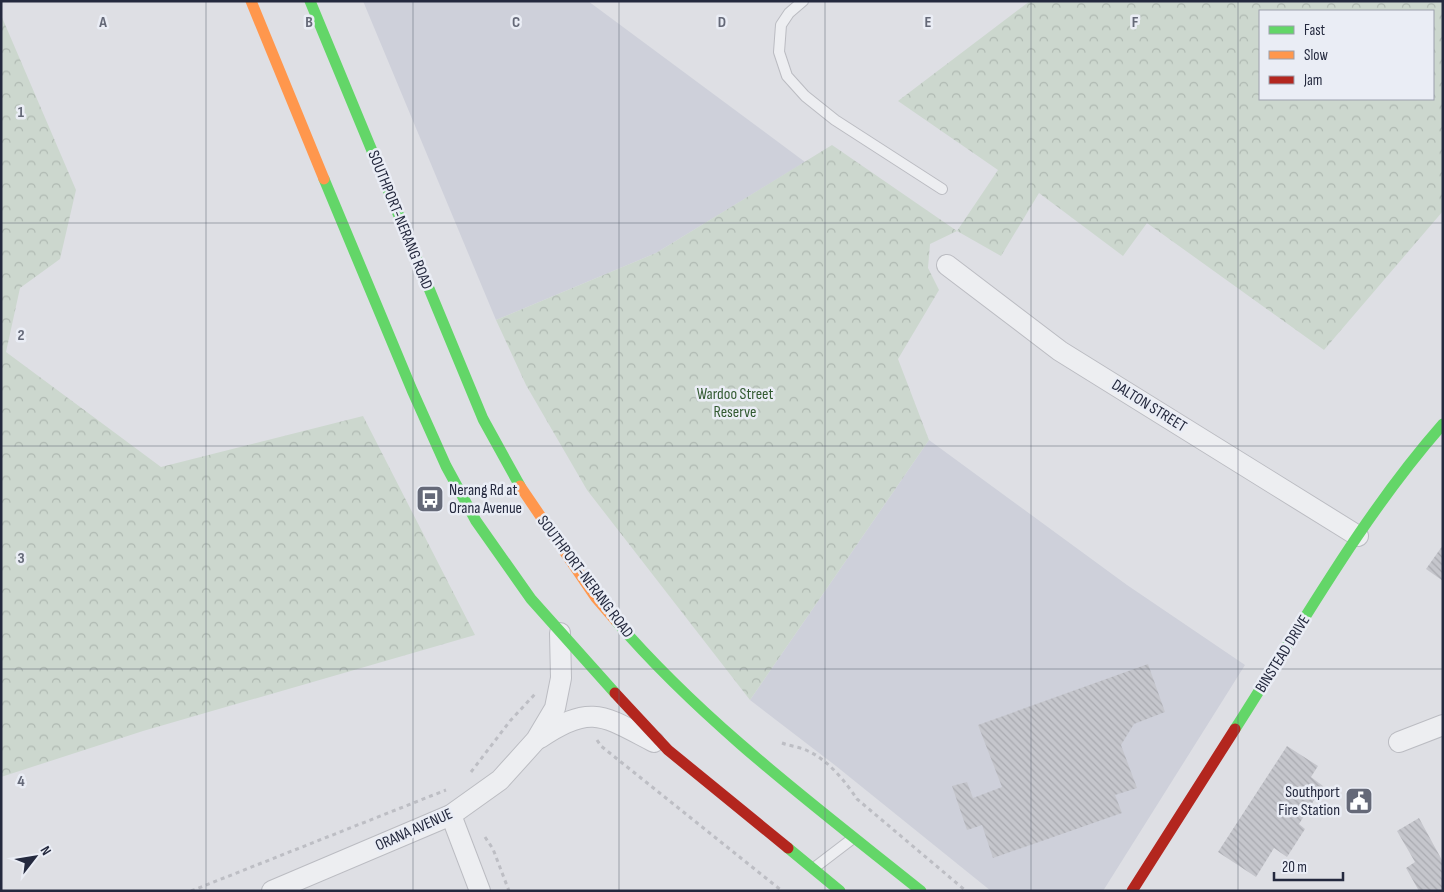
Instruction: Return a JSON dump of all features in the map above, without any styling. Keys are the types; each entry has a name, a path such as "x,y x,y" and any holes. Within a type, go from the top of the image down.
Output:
{"main road":[{"path":"250,1 412,390 446,466 476,521 501,557 560,633 668,750 840,891"},
{"name":"SOUTHPORT-NERANG ROAD","path":"310,1 483,419 528,501 596,598 648,658 747,752 921,891"},
{"name":"BINSTEAD DRIVE","path":"1132,891 1358,536 1422,448 1443,424"}],"street":[{"name":"DALTON STREET","path":"947,265 1060,351 1358,536"},
{"name":"ORANA AVENUE","path":"272,891 451,816 500,780 536,740 555,708 560,694 562,668 560,633"},
{"name":"ORANA AVENUE","path":"536,740 560,724 580,716 590,715 605,718 668,750"},
{"path":"1399,742 1443,725"},
{"path":"451,816 480,891"}],"lane":[{"path":"803,1 789,13 781,25 779,52 787,76 805,96 835,120 942,188"},
{"path":"813,868 855,837"}],"path":[{"path":"466,776 510,721 538,692"},
{"path":"594,734 601,746 782,891"},
{"path":"782,743 808,750 819,758 845,781 857,800 966,891"},
{"path":"191,891 417,801 431,798 453,785"},
{"path":"485,837 493,849 509,891"}],"shaded area":[{"path":"363,1 588,1 805,162 656,253 496,320"},
{"path":"929,440 1127,585 1245,665 1103,891 991,891 836,766 750,700"}],"green space":[{"path":"1030,1 1443,1 1443,211 1324,350 1147,223 1123,256 1039,193 1001,256 957,231 998,170 898,101"},
{"path":"1,15 76,190 60,259 20,288 6,352 161,467 363,416 475,635 143,731 1,777"},
{"name":"Wardoo Street Reserve","path":"832,145 957,231 930,244 928,268 939,290 898,359 929,440 750,700 587,490 526,385 496,320 656,253"}],"building":[{"path":"1443,545 1443,581 1426,569"},
{"path":"1148,664 1165,712 1134,724 1121,745 1137,788 1115,795 1122,813 993,858 982,825 967,830 952,786 967,782 973,798 1002,787 978,725"},
{"path":"1287,746 1318,766 1311,777 1323,786 1299,824 1305,829 1287,857 1274,848 1256,877 1218,852"},
{"path":"1419,818 1443,862 1443,891 1419,891 1406,868 1415,862 1397,831"}],"traffic: fast":[{"path":"310,1 483,419 520,486"},
{"path":"324,179 412,390 446,466 476,521 531,599 615,693"},
{"path":"1235,729 1333,572 1386,496 1443,424"},
{"path":"616,621 686,695 762,763 921,891"},
{"path":"788,848 840,891"}],"traffic: slow":[{"path":"251,1 324,179"},
{"path":"520,486 596,598 616,621"}],"traffic: jam":[{"path":"615,693 668,750 788,848"},
{"path":"1132,891 1235,729"}],"place":[{"name":"Nerang Rd at Orana Avenue","path":"430,499"},
{"name":"Southport Fire Station","path":"1359,801"}]}
